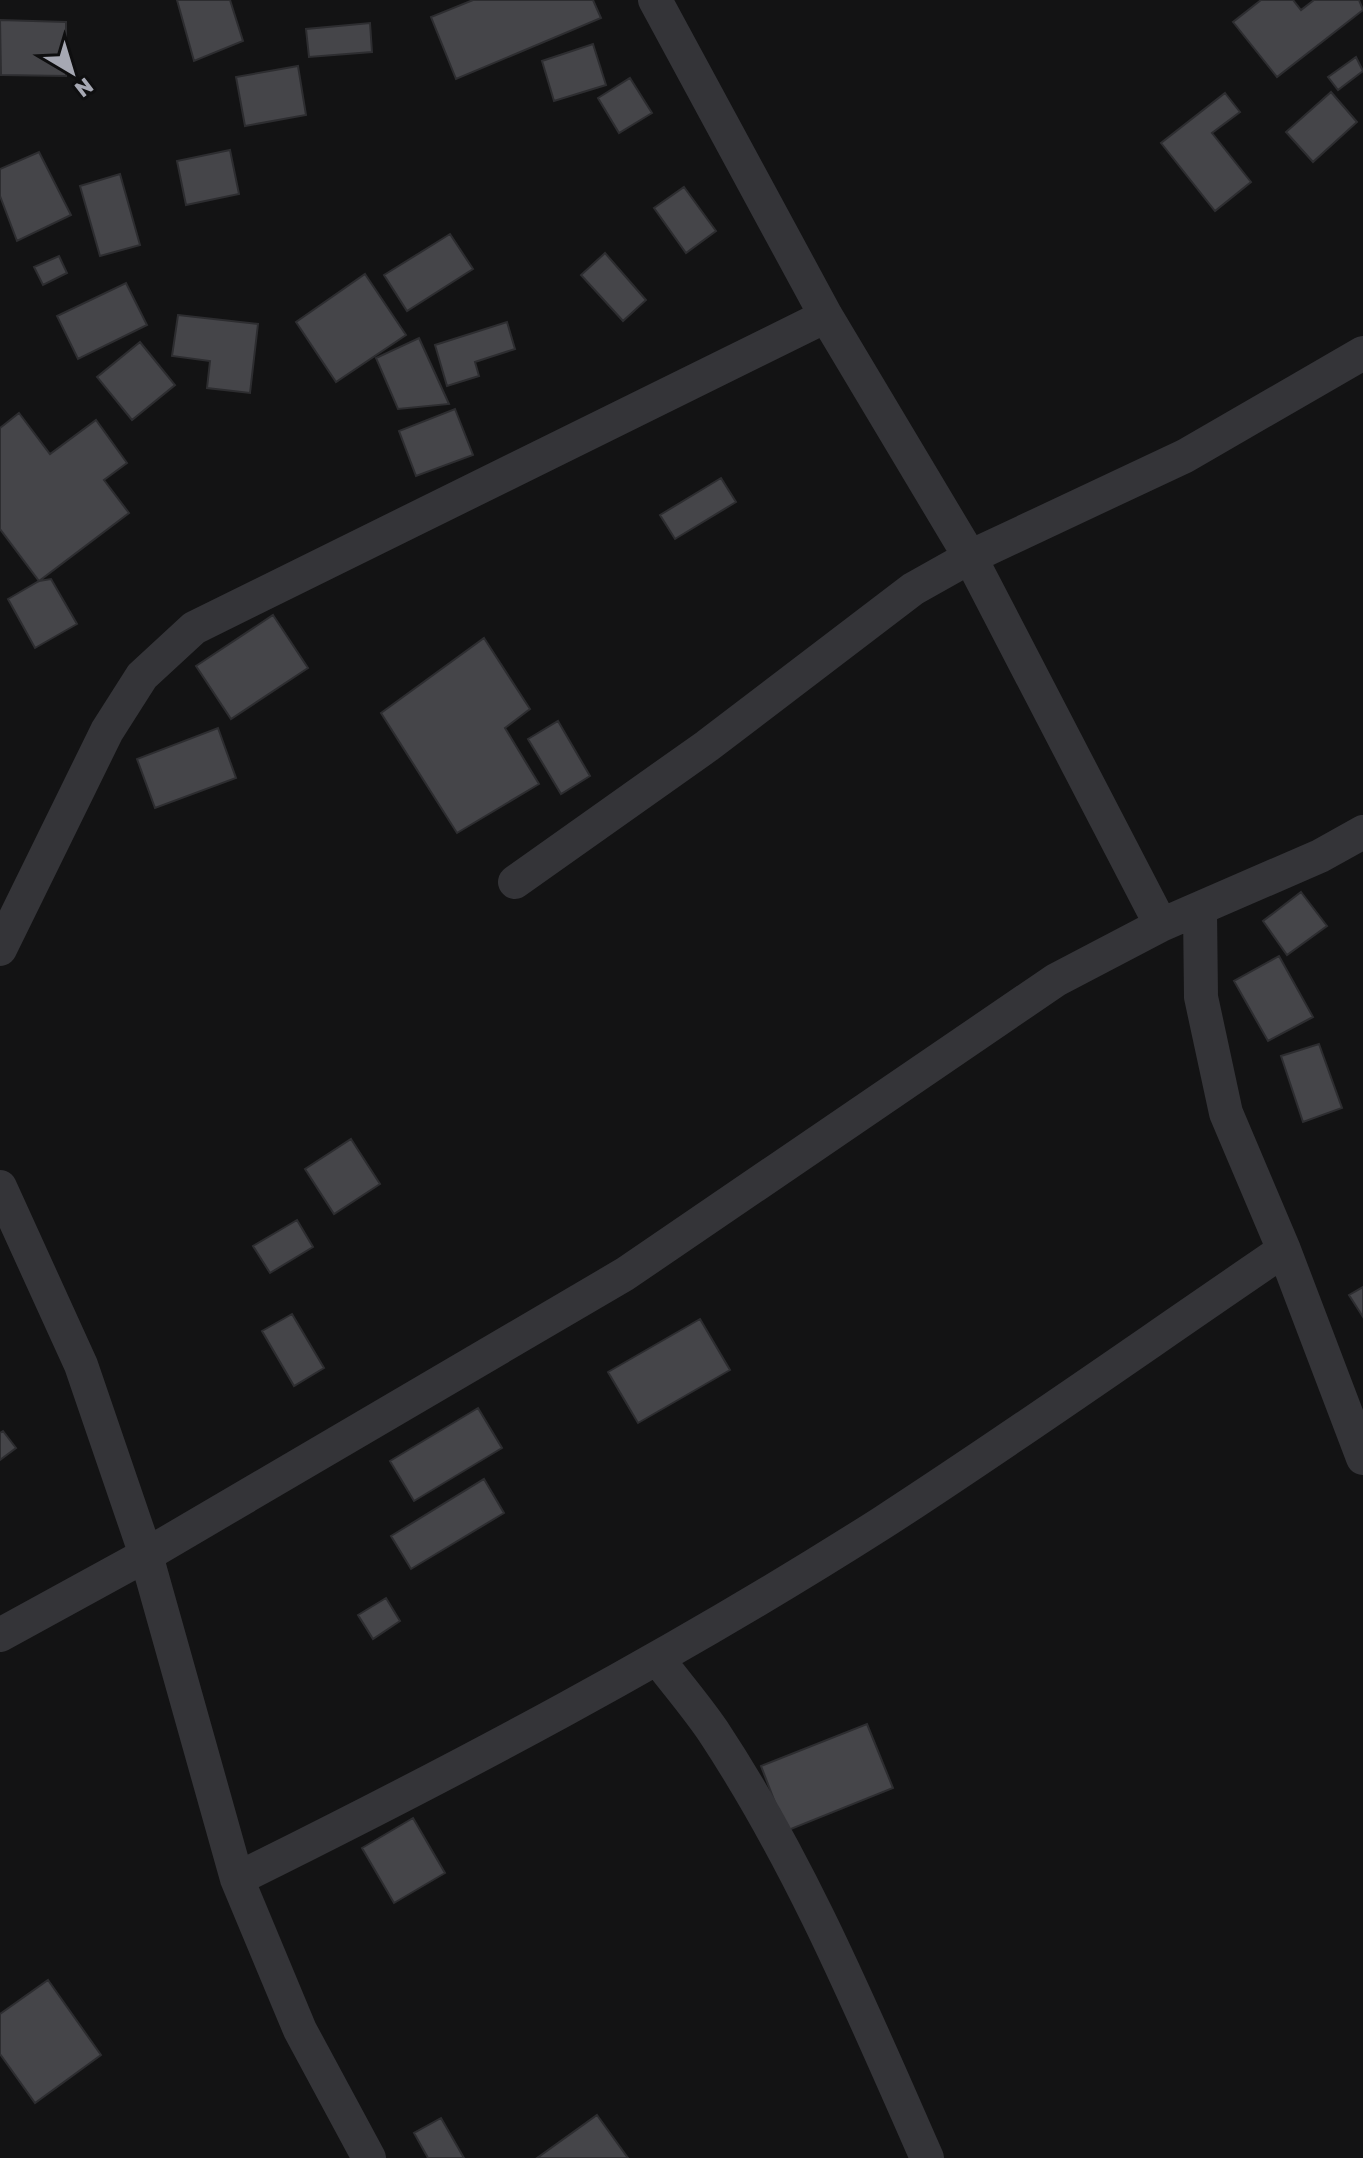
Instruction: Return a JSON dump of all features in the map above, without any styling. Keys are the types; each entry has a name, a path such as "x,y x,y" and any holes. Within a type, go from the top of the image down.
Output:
{"street":[{"path":"655,0 826,316 970,557 1161,925"},
{"path":"0,949 107,731 142,676 194,628 826,316"},
{"path":"515,882 707,746 871,619 970,557 1185,456 1363,353"},
{"path":"0,1635 146,1555 625,1274 1056,980 1161,925 1200,911 1363,832"},
{"path":"1200,911 1200,984 1211,1056 1226,1113 1284,1250 1363,1458"},
{"path":"0,1187 81,1365 146,1555 237,1879 300,2030 369,2158"},
{"path":"237,1879 409,1794 657,1658 882,1523 1284,1250"},
{"path":"657,1658 712,1730 810,1903 844,1969 927,2158"}],"building":[{"path":"177,0 230,0 243,41 194,61"},
{"path":"473,0 593,0 601,18 456,79 431,17"},
{"path":"1261,0 1293,0 1301,10 1314,0 1359,0 1363,10 1277,77 1233,22"},
{"path":"0,20 66,22 66,76 1,75"},
{"path":"370,23 372,52 309,57 306,29"},
{"path":"593,44 606,85 554,101 542,61"},
{"path":"1356,57 1363,71 1338,90 1328,77"},
{"path":"298,66 306,115 245,126 236,77"},
{"path":"630,78 652,113 619,133 598,98"},
{"path":"1331,92 1357,122 1313,162 1286,132"},
{"path":"1225,93 1240,112 1212,133 1251,182 1215,211 1161,143"},
{"path":"230,150 239,194 186,205 177,161"},
{"path":"39,152 71,215 17,241 0,196 0,169"},
{"path":"120,174 140,245 100,256 80,186"},
{"path":"684,187 716,231 686,253 654,208"},
{"path":"450,234 473,269 407,311 384,275"},
{"path":"605,253 646,300 623,321 581,275"},
{"path":"59,256 67,273 43,285 34,267"},
{"path":"365,274 406,335 336,382 296,322"},
{"path":"126,283 147,325 78,359 57,316"},
{"path":"178,315 258,324 250,393 207,388 210,361 172,356"},
{"path":"507,322 515,349 475,362 479,376 447,386 435,345"},
{"path":"419,338 449,404 398,409 376,358"},
{"path":"140,342 175,385 132,420 97,377"},
{"path":"455,409 473,455 416,476 399,431"},
{"path":"19,413 50,454 96,420 127,463 104,480 129,513 39,581 0,529 0,428"},
{"path":"721,478 736,502 675,539 660,515"},
{"path":"51,579 77,624 35,648 8,599 39,581"},
{"path":"273,615 308,668 231,719 196,666"},
{"path":"484,638 530,709 505,728 539,784 457,833 381,713"},
{"path":"558,721 590,776 561,794 528,739"},
{"path":"218,728 236,778 155,808 137,759"},
{"path":"1301,892 1327,926 1287,955 1263,921"},
{"path":"1279,956 1313,1017 1268,1041 1234,981"},
{"path":"1319,1044 1342,1108 1303,1122 1281,1056"},
{"path":"351,1139 380,1184 334,1214 305,1169"},
{"path":"297,1220 313,1247 270,1273 253,1246"},
{"path":"1363,1287 1363,1317 1349,1295"},
{"path":"292,1314 324,1368 294,1386 262,1331"},
{"path":"700,1319 730,1370 638,1423 608,1372"},
{"path":"478,1408 502,1448 414,1501 390,1461"},
{"path":"3,1431 16,1448 0,1460 0,1433"},
{"path":"484,1479 504,1513 411,1569 391,1536"},
{"path":"386,1598 400,1621 373,1639 358,1615"},
{"path":"867,1724 893,1788 786,1831 761,1766"},
{"path":"413,1818 445,1873 394,1903 362,1848"},
{"path":"48,1980 101,2055 35,2103 0,2054 0,2014"},
{"path":"597,2115 628,2158 537,2158"},
{"path":"441,2118 464,2158 428,2158 414,2133"}]}
